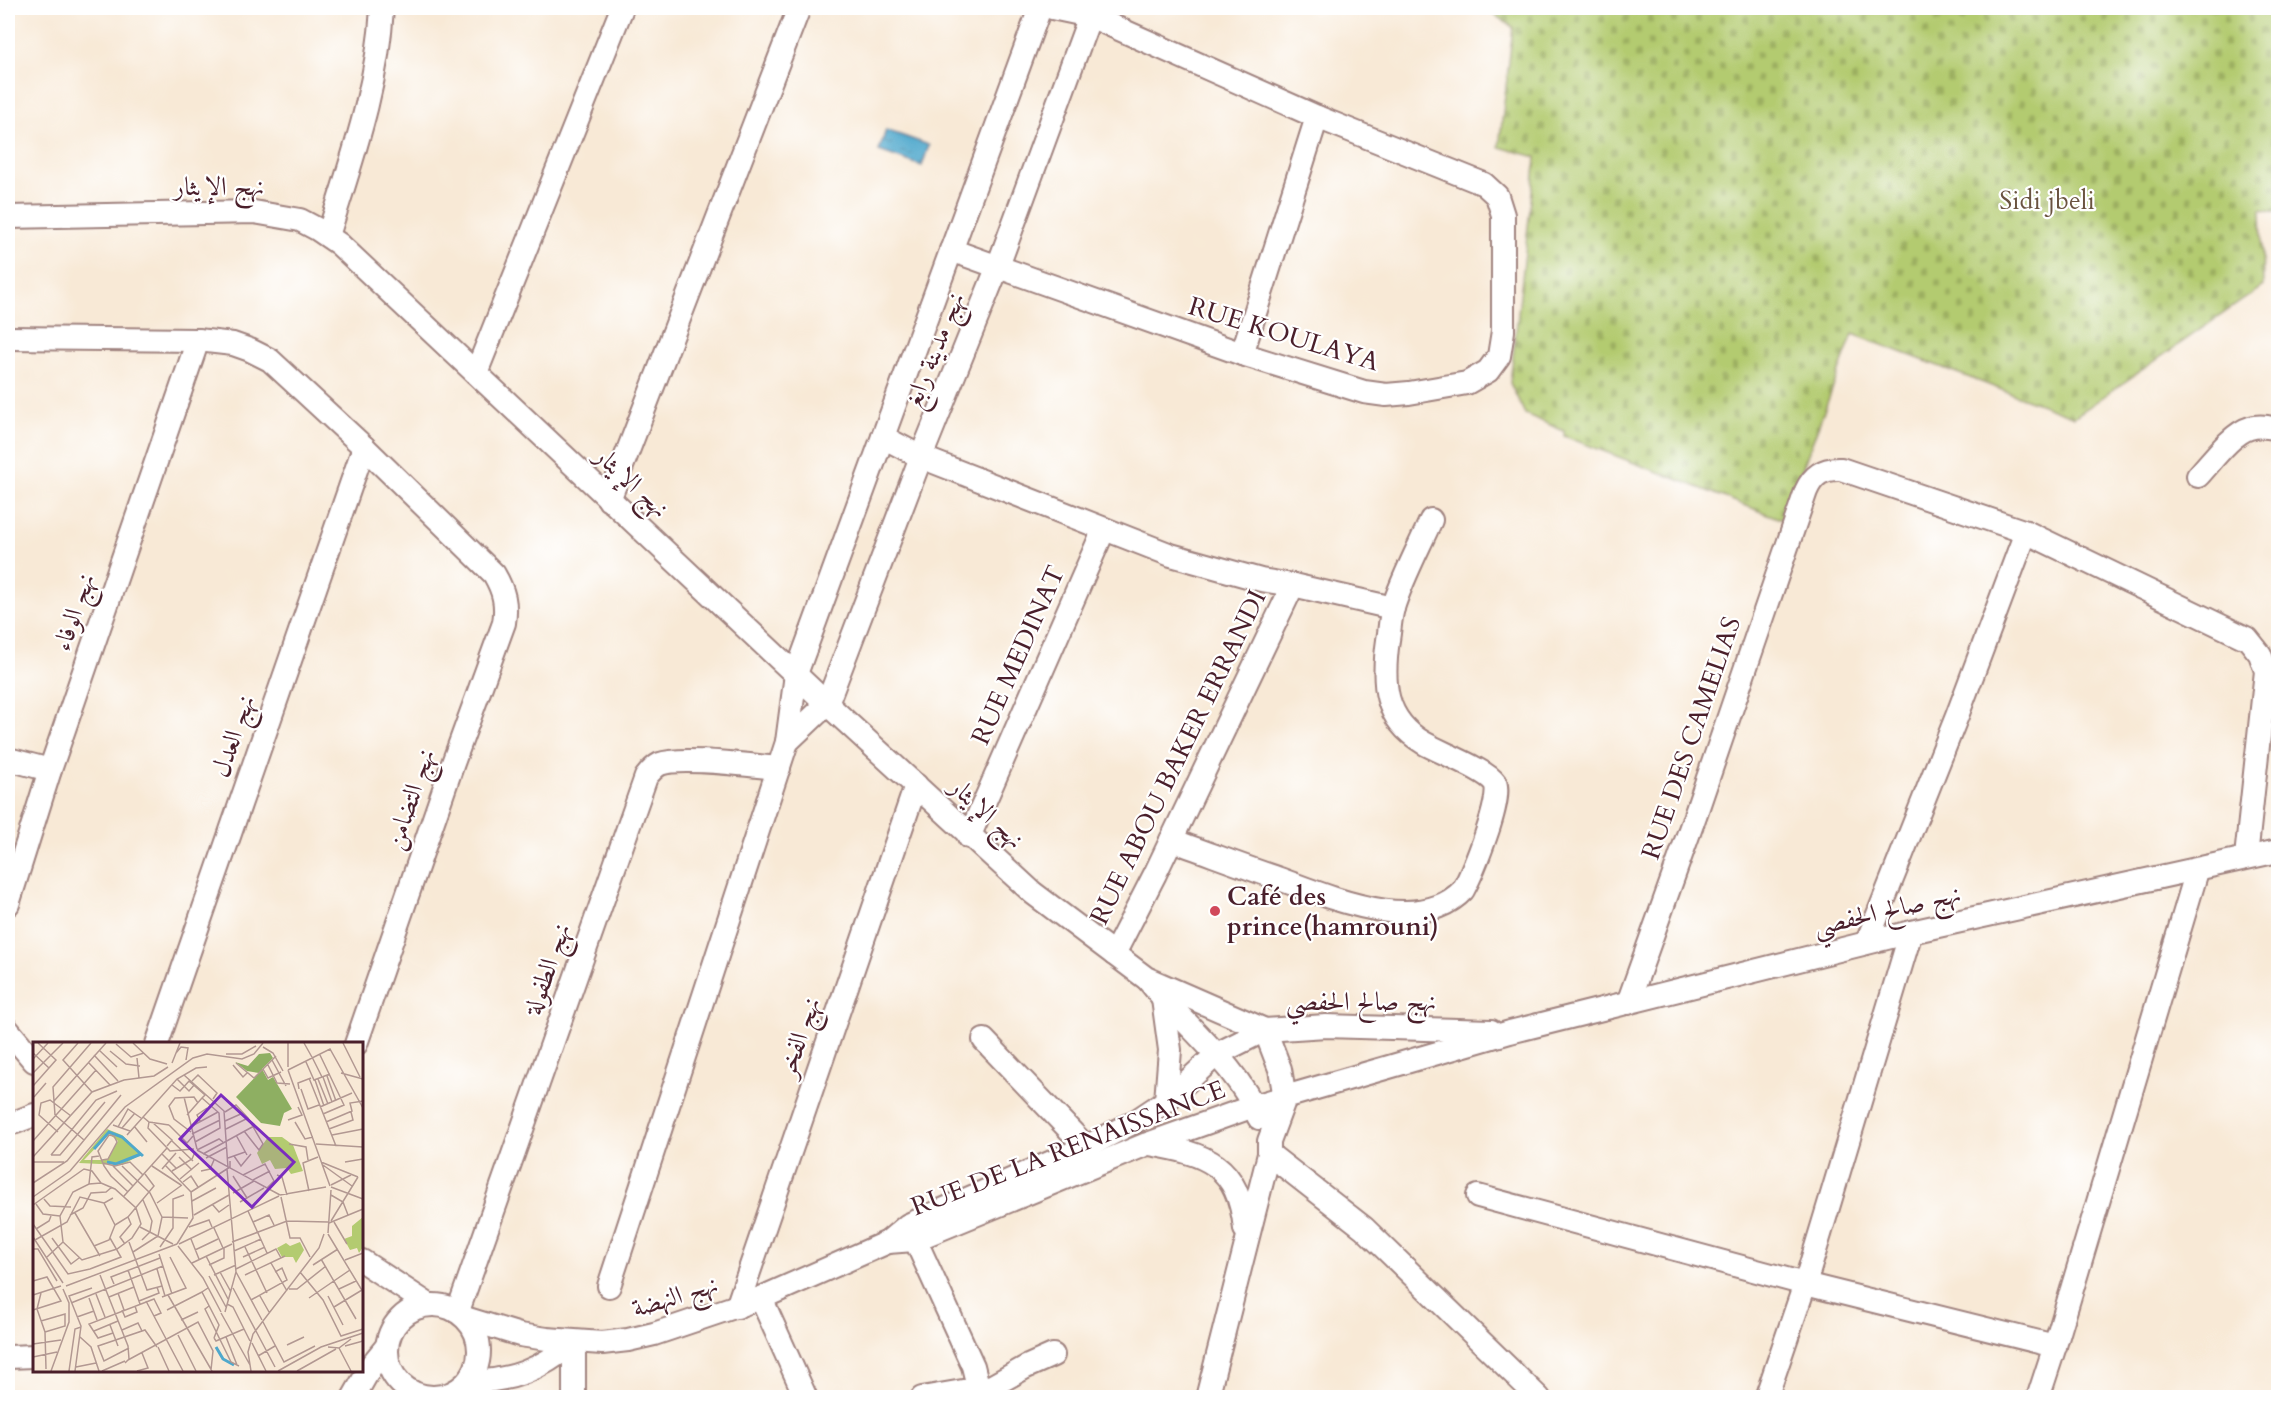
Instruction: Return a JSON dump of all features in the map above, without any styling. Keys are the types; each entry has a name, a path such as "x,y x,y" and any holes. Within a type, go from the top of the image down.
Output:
{"street":[{"path":"328,236 368,106 380,41 382,8"},
{"path":"476,373 622,8"},
{"path":"609,500 799,8"},
{"name":"نهج مدينة رابغ","path":"788,742 796,674 1040,8"},
{"name":"RUE KOULAYA","path":"951,250 1242,354 1364,392 1386,395 1467,383 1488,370 1499,356 1503,331 1503,215 1497,196 1484,184 1317,117 1090,16 1052,8"},
{"name":"نهج مدينة رابغ","path":"827,704 921,457 998,266 1090,16"},
{"path":"1242,354 1317,117"},
{"name":"نهج الإيثار","path":"8,217 254,212 300,220 328,236 969,837 1032,893 1146,978"},
{"path":"8,339 198,340 233,344 270,360 364,447"},
{"name":"نهج الوفاء","path":"8,904 50,770 198,340"},
{"path":"2198,476 2236,435 2250,428 2261,426 2278,429"},
{"path":"883,437 921,457 1171,555 1261,580 1393,608"},
{"name":"نهج التضامن","path":"357,1042 504,622 506,605 501,586 494,574 364,447"},
{"name":"نهج العدل","path":"158,1042 364,447"},
{"name":"RUE DES CAMELIAS","path":"1628,1003 1696,813 1806,491 1817,474 1831,468 1841,469 2026,532"},
{"path":"1171,840 1367,909 1405,911 1440,906 1454,900 1468,881 1496,808 1497,788 1495,782 1485,774 1423,742 1408,731 1393,713 1384,681 1393,608 1431,520"},
{"name":"RUE MEDINAT","path":"969,837 1104,529"},
{"path":"1867,942 1961,705 2026,532 2248,639 2260,654 2266,670 2246,857"},
{"name":"RUE ABOU BAKER ERRANDI","path":"1114,954 1293,585"},
{"path":"609,1286 788,742 827,704"},
{"path":"8,759 50,770"},
{"name":"نهج الطفولة","path":"463,1315 646,777 660,764 668,763 700,762 779,768"},
{"name":"نهج الفخر","path":"737,1307 916,785"},
{"name":"نهج صالح الحفصي","path":"1254,1106 1510,1032 1867,942 2197,871 2246,857 2278,851"},
{"path":"2041,1397 2197,871"},
{"path":"1766,1398 1805,1284 1911,932"},
{"path":"1146,978 1162,999 1217,1054 1254,1106 1269,1148 1364,1228 1539,1398"},
{"path":"1146,978 1264,1030 1280,1069 1285,1098 1269,1148 1207,1398"},
{"path":"1162,999 1170,1050 1166,1101"},
{"name":"نهج صالح الحفصي","path":"1217,1054 1264,1030 1326,1026 1510,1032"},
{"path":"8,1030 33,1060"},
{"path":"984,1040 1086,1147"},
{"name":"RUE DE LA RENAISSANCE","path":"888,1242 1136,1121 1166,1101 1217,1054"},
{"name":"RUE DE LA RENAISSANCE","path":"911,1232 1254,1106"},
{"path":"8,1123 33,1114"},
{"path":"1147,1144 1183,1150 1217,1166 1232,1181 1243,1206 1247,1239"},
{"path":"1478,1196 1805,1284 2055,1346"},
{"path":"911,1232 973,1366 981,1393"},
{"name":"نهج النهضة","path":"463,1315 520,1335 602,1343 637,1338 761,1298 888,1242"},
{"path":"363,1262 429,1305"},
{"path":"761,1298 806,1398"},
{"path":"470,1388 480,1350 478,1339 463,1315 439,1304 409,1311 400,1318 389,1336 387,1346 387,1359 391,1370 397,1381 406,1389 417,1395 429,1397 441,1397 536,1369 574,1342"},
{"path":"574,1342 574,1398"},
{"path":"353,1398 367,1371 387,1346"},
{"path":"8,1357 33,1356"},
{"path":"922,1398 981,1393 1026,1366 1053,1356"}],"green space":[{"name":"Sidi jbeli","path":"1484,8 2278,8 2278,212 2261,209 2263,286 2074,417 1853,334 1783,520 1564,436 1564,431 1525,414 1510,383 1536,157 1499,147 1513,27"}],"water":[{"path":"886,130 929,145 922,166 879,151"}],"place":[{"name":"Café des prince(hamrouni)","path":"1215,911"}]}
